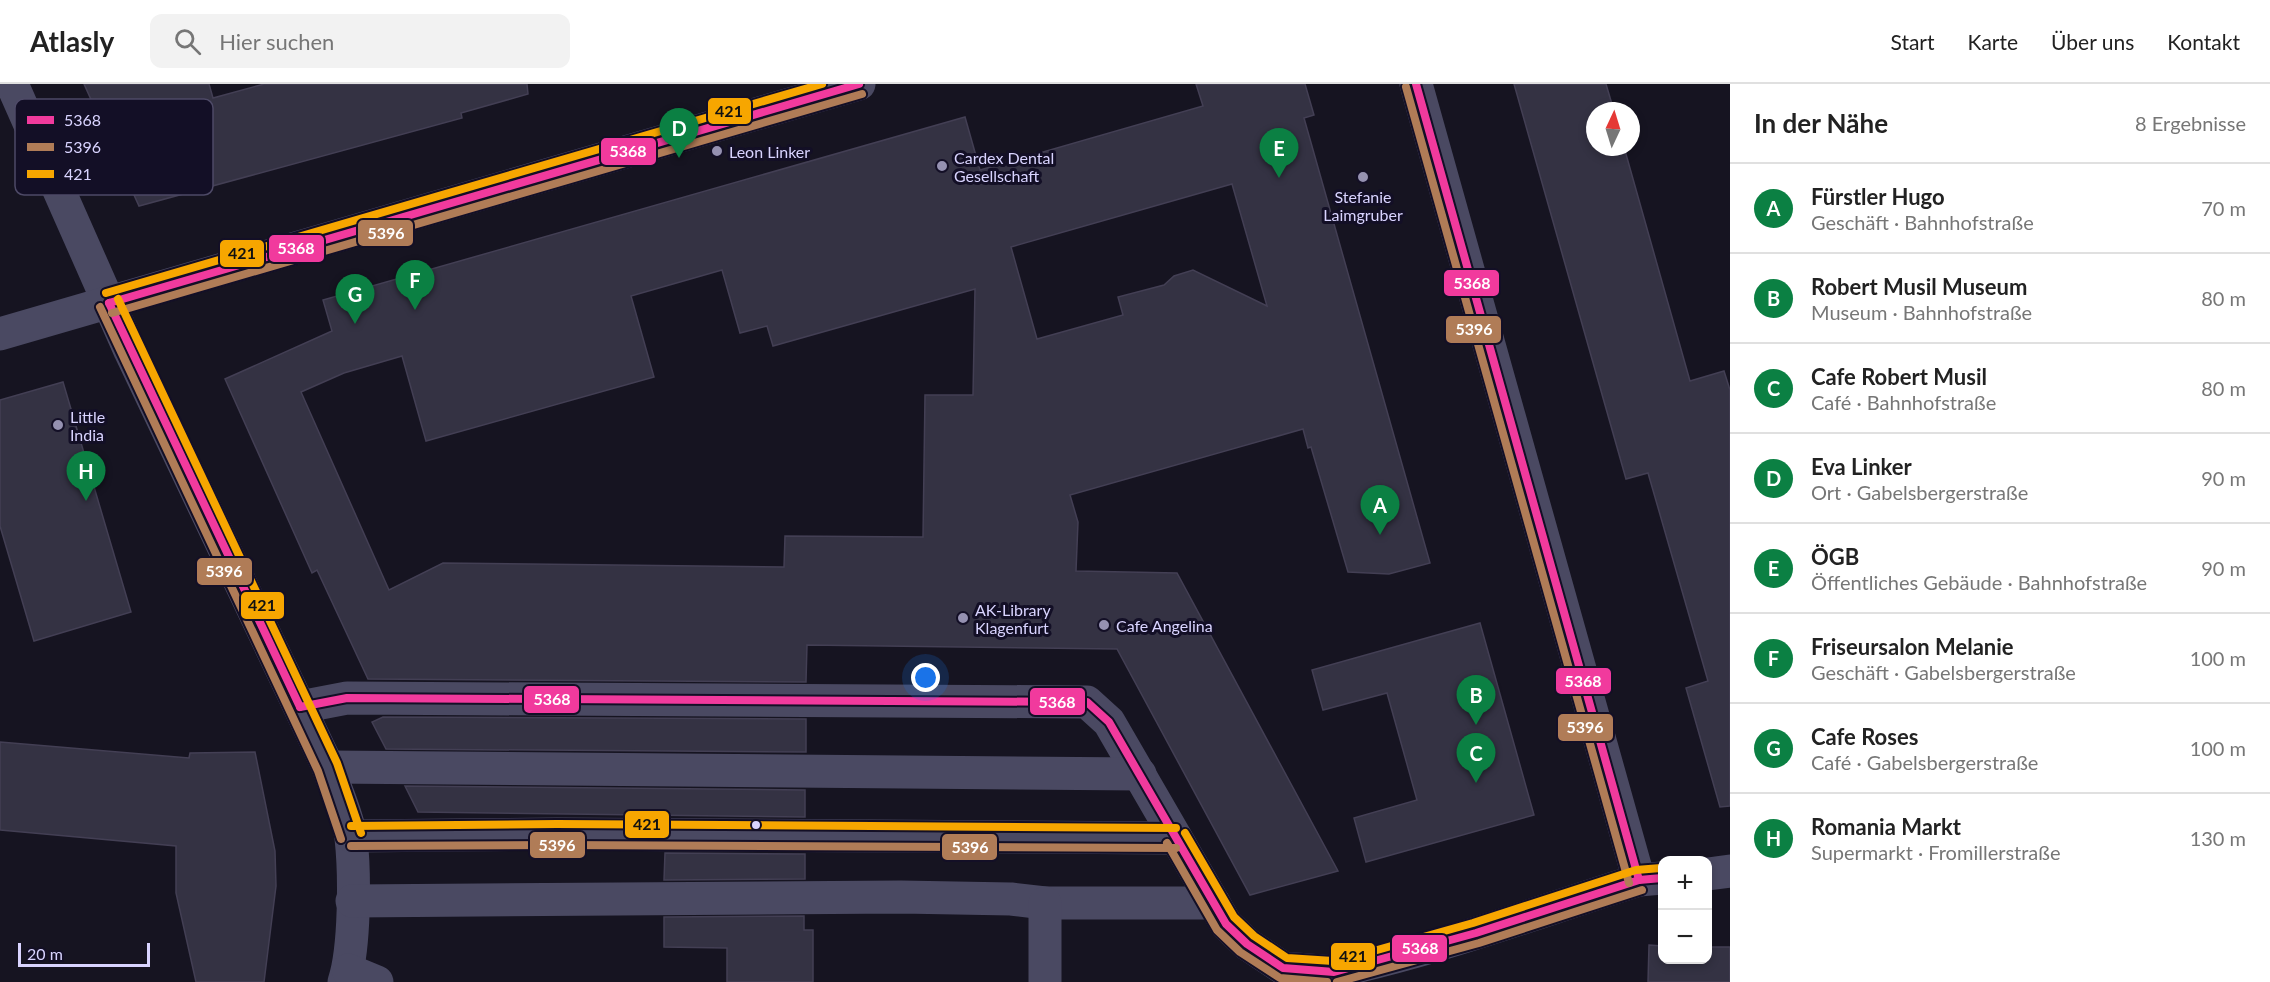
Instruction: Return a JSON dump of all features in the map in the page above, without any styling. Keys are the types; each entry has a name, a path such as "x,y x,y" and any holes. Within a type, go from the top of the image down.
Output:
{"street":[{"path":"12,84 19,99"},
{"path":"0,334 859,84"},
{"path":"1416,84 1651,879"},
{"path":"61,195 109,303 328,767 351,836 355,979"},
{"path":"300,707 347,698 1088,702 1109,722 1226,924 1247,944 1283,968 1335,972"},
{"path":"328,767 1140,774"},
{"path":"351,836 569,834 1176,838"},
{"path":"1712,873 1730,871"},
{"path":"1281,982 1335,972 1476,933 1651,879"},
{"path":"1372,982 1544,933 1627,905 1651,879"},
{"path":"352,901 901,897 1011,899 1045,903 1214,903"},
{"path":"1044,982 1045,903"}],"building":[{"path":"84,84 209,84 213,98 264,84 527,84 528,94 461,113 462,118 213,186 213,99 91,99"},
{"path":"1196,84 1305,84 1314,115 1304,118 1430,563 1389,574 1348,572 1311,447 1308,448 1303,429 1070,495 1078,522 1076,571 1177,573 1338,871 1250,895 1117,649 807,645 806,682 368,679 317,570 312,573 225,379 332,331 323,300 965,117 980,170 1203,106","holes":["1232,184 1267,306 1193,270 1174,276 1164,285 1118,297 1123,315 1037,339 1011,247","722,270 740,333 767,326 773,346 975,289 973,395 925,395 923,537 785,536 784,567 443,563 389,590 301,392 344,373 402,356 426,441 654,377 631,296"]},
{"path":"1514,84 1606,84 1611,102 1586,102 1586,156 1627,156 1690,381 1724,371 1730,390 1730,806 1720,807 1686,688 1708,681 1648,473 1626,479"},
{"path":"134,195 179,195 139,206"},
{"path":"63,382 131,612 34,641 0,526 0,400"},
{"path":"1480,623 1534,815 1366,862 1354,818 1417,800 1387,693 1323,710 1312,670"},
{"path":"383,717 806,719 806,752 386,749 372,722"},
{"path":"0,742 189,758 190,753 255,752 275,851 276,886 264,982 196,982 176,893 176,846 0,830"},
{"path":"405,786 805,790 805,817 418,812"},
{"path":"665,853 805,854 805,879 664,880"},
{"path":"804,916 804,930 813,930 813,982 727,982 727,948 664,947 664,917"},
{"path":"1649,945 1658,946 1658,964 1712,964 1712,947 1730,947 1730,982 1648,982"}],"transit line":[{"name":"421","path":"106,293 822,84"},
{"name":"5368","path":"109,303 859,84"},
{"name":"5368","path":"1416,84 1639,880"},
{"name":"5396","path":"1406,87 1629,883"},
{"name":"5396","path":"112,313 862,94"},
{"name":"421","path":"118,299 337,763 361,833"},
{"name":"5368","path":"109,303 300,707"},
{"name":"5396","path":"100,307 318,771 341,839"},
{"name":"5368","path":"300,707 347,698 1087,702 1109,722 1226,924 1247,944 1283,968 1334,972 1476,933 1639,880 1658,878"},
{"name":"421","path":"351,826 557,824 1176,828"},
{"name":"421","path":"1185,833 1234,917 1254,936 1287,958 1333,961 1363,954 1473,923 1636,870 1658,868"},
{"name":"5396","path":"1167,843 1217,930 1240,952 1280,978 1327,982"},
{"name":"5396","path":"351,846 1176,848"},
{"name":"5396","path":"1337,982 1479,943 1642,890"}],"place":[{"name":"Leon Linker","path":"717,151"},
{"name":"Eva Linker","path":"679,158"},
{"name":"Cardex Dental Gesellschaft","path":"942,166"},
{"name":"Stefanie Laimgruber","path":"1363,177"},
{"name":"ÖGB","path":"1279,178"},
{"name":"Friseursalon Melanie","path":"415,310"},
{"name":"Cafe Roses","path":"355,324"},
{"name":"Little India","path":"58,425"},
{"name":"Romania Markt","path":"86,501"},
{"name":"Fürstler Hugo","path":"1380,535"},
{"name":"AK-Library Klagenfurt","path":"963,618"},
{"name":"Cafe Angelina","path":"1104,625"},
{"name":"Robert Musil Museum","path":"1476,725"},
{"name":"Cafe Robert Musil","path":"1476,783"}]}
